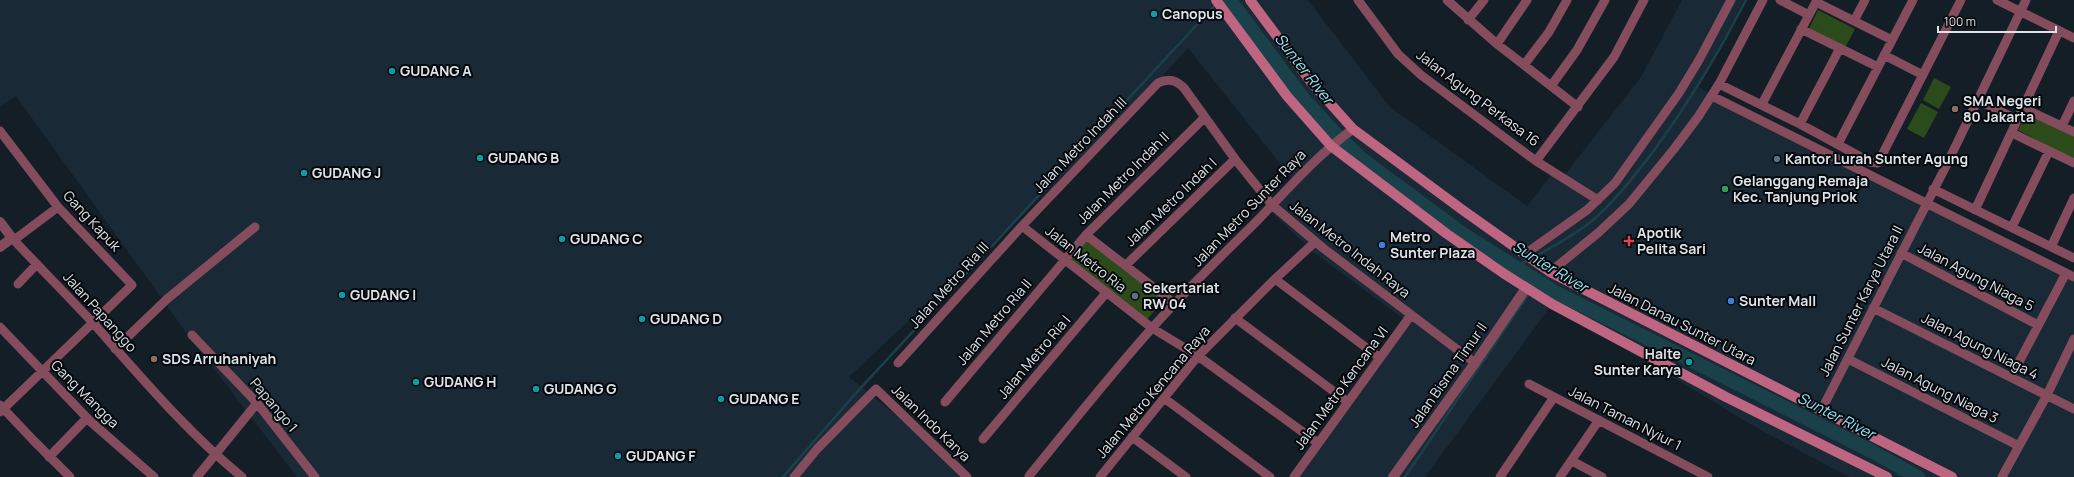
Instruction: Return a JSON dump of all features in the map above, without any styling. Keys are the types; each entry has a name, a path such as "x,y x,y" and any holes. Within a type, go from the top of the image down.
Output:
{"main road":[{"name":"Jalan Danau Sunter Utara","path":"1250,0 1311,82 1350,131 1548,271 1949,476"},
{"path":"1219,4 1287,96 1333,144 1422,216 1541,298 1726,397 1887,477"}],"street":[{"name":"Jalan Agung Perkasa 16","path":"1358,0 1398,54 1411,67 1536,161 1598,200"},
{"path":"1447,0 1497,44 1578,107"},
{"path":"1468,20 1484,0"},
{"path":"1497,44 1527,0"},
{"path":"1524,65 1549,32 1567,0"},
{"path":"1551,86 1577,50 1605,0"},
{"path":"1536,161 1578,107 1614,57 1644,0"},
{"path":"1527,256 1598,200 1615,183 1679,93 1699,60 1731,0"},
{"path":"1548,271 1598,233 1629,204 1674,150 1712,96 1763,0"},
{"path":"1780,0 1809,15"},
{"path":"1854,21 1865,0"},
{"path":"1838,144 1913,0"},
{"path":"1719,84 1762,104 1870,162 1878,163 1961,0"},
{"path":"1997,0 2074,38"},
{"name":"Jalan Sunter Karya Utara II","path":"1821,411 1978,100 2026,0"},
{"path":"1762,104 1816,1 1892,40"},
{"path":"1801,29 1878,68"},
{"path":"1975,210 2059,31"},
{"path":"1800,124 1840,48"},
{"path":"1884,55 1923,75"},
{"name":"Jalan Metro Indah Raya","path":"1158,84 1165,80 1178,82 1184,88 1204,118 1272,205 1315,242 1475,363"},
{"name":"Jalan Metro Indah III","path":"1022,226 1158,84"},
{"path":"1712,96 1925,204 2070,275 2038,325 2011,377"},
{"path":"1978,100 2018,120"},
{"path":"2062,126 2074,101"},
{"path":"2023,108 2074,132"},
{"name":"Jalan Metro Indah II","path":"1064,260 1086,234 1204,118"},
{"name":"Gang Kapuk","path":"0,131 58,208 132,283 130,287 93,324"},
{"name":"Jalan Metro Sunter Raya","path":"1029,476 1152,328 1174,304 1272,205 1301,173 1350,131"},
{"path":"2012,133 2074,163"},
{"path":"2012,227 2049,151"},
{"name":"Jalan Metro Indah I","path":"1126,266 1235,159"},
{"path":"1933,189 2074,258"},
{"path":"2051,247 2074,198"},
{"path":"0,248 58,208"},
{"name":"Jalan Papanggo","path":"0,222 13,239 93,324 154,392 242,477"},
{"name":"Jalan Metro Ria","path":"1022,226 1152,328 1198,356 1318,443"},
{"name":"Jalan Metro Ria III","path":"898,363 1022,226"},
{"path":"115,349 167,299 255,227"},
{"name":"Jalan Metro Indah I","path":"1086,234 1174,304"},
{"name":"Jalan Metro Kencana Raya","path":"1100,477 1198,356 1275,279 1315,242"},
{"name":"Jalan Agung Niaga 5","path":"1901,253 2038,325"},
{"name":"Jalan Metro Ria II","path":"945,402 1064,260"},
{"path":"18,284 37,264"},
{"path":"1275,279 1380,358"},
{"name":"Jalan Bisma Timur II","path":"1393,477 1527,289"},
{"name":"Jalan Metro Ria I","path":"983,439 1106,293"},
{"name":"Jalan Agung Niaga 4","path":"1873,308 2074,409"},
{"name":"Jalan Metro Kencana VI","path":"1294,477 1411,315"},
{"path":"1235,318 1348,402"},
{"path":"70,477 1,408 93,324"},
{"name":"Gang Mangga","path":"0,327 87,418 154,477"},
{"name":"Papango 1","path":"192,335 257,403 316,477"},
{"path":"2002,477 2047,395 2074,339"},
{"name":"Jalan Agung Niaga 3","path":"1848,358 2019,446"},
{"name":"Jalan Taman Nyiur 1","path":"1529,384 1708,477"},
{"name":"Jalan Indo Karya","path":"794,477 817,449 876,389 967,477"},
{"path":"1500,477 1554,397"},
{"path":"1164,398 1270,477"},
{"path":"197,477 257,403"},
{"path":"49,457 87,418"},
{"path":"1560,477 1599,420"},
{"path":"1132,437 1186,477"},
{"path":"1572,461 1602,477"}],"shaded area":[{"path":"0,0 1308,0 1390,107 1527,206 1553,173 1563,177 1641,77 1682,0 1744,0 1698,87 2074,280 2074,477 1849,477 1757,428 1552,304 1425,477 1297,477 1409,323 1313,252 1267,208 1294,181 1188,48 1120,122 849,377 972,477 297,477 188,335 16,96 0,107"}],"green space":[{"path":"1818,10 1855,29 1845,48 1809,29"},
{"path":"1934,78 1951,87 1939,109 1923,100"},
{"path":"1921,103 1938,112 1924,138 1907,129"},
{"path":"2028,111 2074,135 2074,160 2018,130"},
{"path":"1086,237 1164,299 1146,321 1068,260"}],"waterway":[{"name":"Sunter River","path":"1230,0 1302,97 1333,131 1362,159 1463,234 1555,292 1873,452 1918,477"},
{"path":"1534,257 1572,235 1593,220 1632,179 1666,134 1691,97 1714,59 1746,0"},
{"path":"783,477 856,393 1216,4"},
{"path":"1515,268 1528,260"},
{"path":"1533,288 1537,282"},
{"path":"1405,477 1530,292"},
{"name":"Sunter River","path":"1899,475 1902,468"}],"place":[{"name":"Canopus","path":"1154,14"},
{"name":"GUDANG A","path":"392,71"},
{"name":"SMA Negeri 80 Jakarta","path":"1955,109"},
{"name":"GUDANG B","path":"480,158"},
{"name":"Kantor Lurah Sunter Agung","path":"1777,159"},
{"name":"GUDANG J","path":"304,173"},
{"name":"Gelanggang Remaja Kec. Tanjung Priok","path":"1725,189"},
{"name":"GUDANG C","path":"562,239"},
{"name":"Apotik Pelita Sari","path":"1629,241"},
{"name":"Metro Sunter Plaza","path":"1382,245"},
{"name":"GUDANG I","path":"342,295"},
{"name":"Sekertariat RW 04","path":"1135,296"},
{"name":"Sunter Mall","path":"1731,301"},
{"name":"GUDANG D","path":"642,319"},
{"name":"SDS Arruhaniyah","path":"154,359"},
{"name":"Halte Sunter Karya","path":"1689,362"},
{"name":"GUDANG H","path":"416,382"},
{"name":"GUDANG G","path":"536,389"},
{"name":"GUDANG E","path":"721,399"},
{"name":"GUDANG F","path":"618,456"}]}
